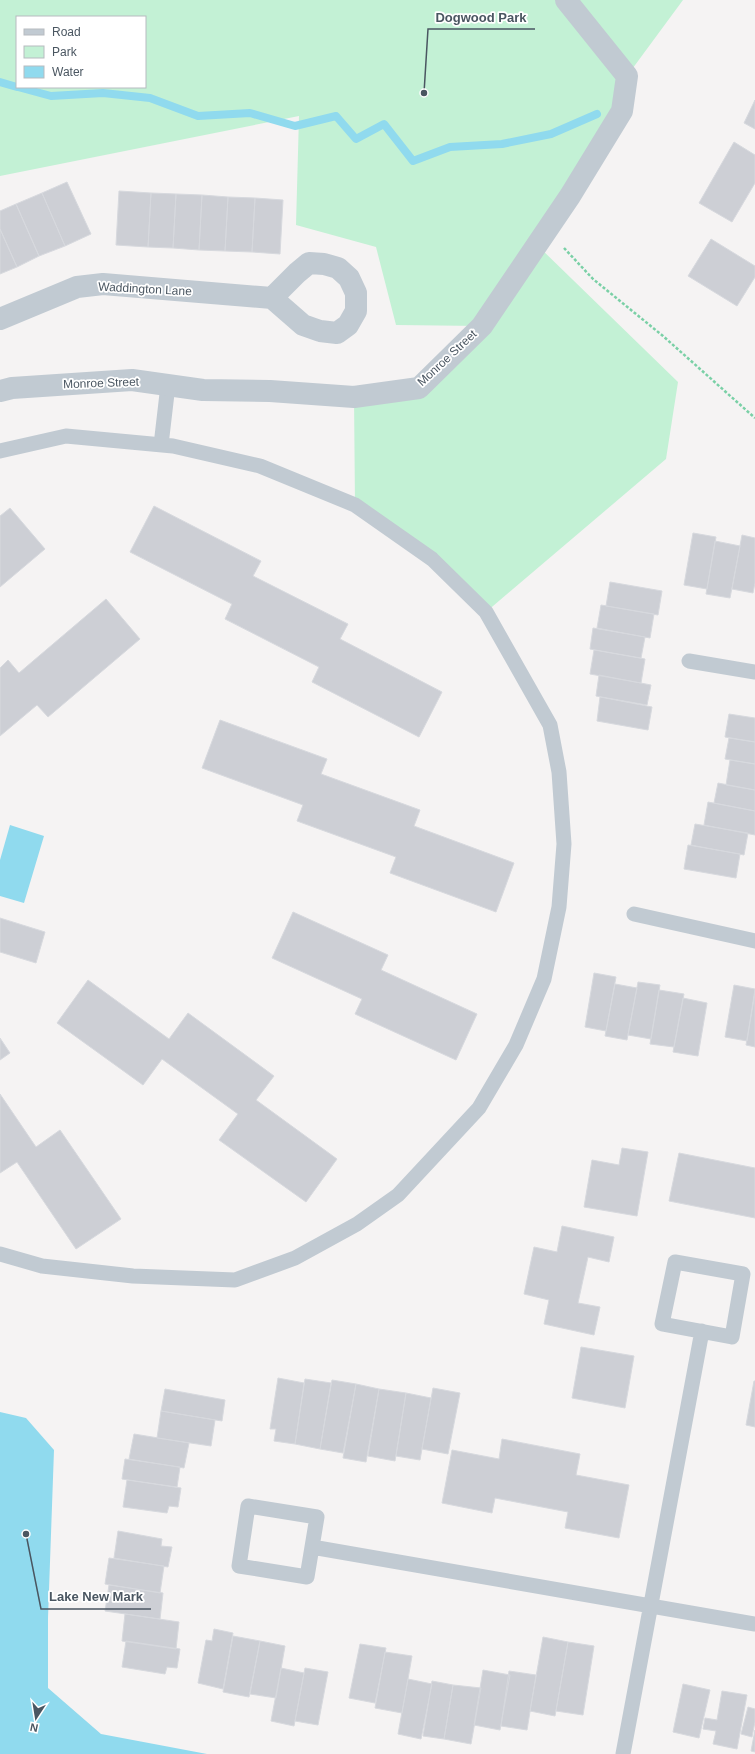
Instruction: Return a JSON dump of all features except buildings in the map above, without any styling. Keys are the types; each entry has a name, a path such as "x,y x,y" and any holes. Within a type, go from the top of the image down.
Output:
{"street":[{"name":"Monroe Street","path":"0,391 12,388 132,380 203,390 270,391 354,397 419,388 482,326 570,196 622,111 627,76 566,0"},
{"name":"Waddington Lane","path":"0,319 77,287 103,284 272,298"}],"lane":[{"path":"162,445 168,385"},
{"path":"0,451 66,436 173,446 260,466 355,505 432,559 486,612 550,725 559,772 564,844 559,908 544,979 516,1045 479,1108 398,1195 357,1224 295,1258 235,1280 134,1276 42,1266 0,1254"},
{"path":"689,661 755,672"},
{"path":"634,914 755,941"},
{"path":"675,1262 743,1274 732,1337 702,1332 662,1324 675,1262"},
{"path":"622,1754 702,1332"},
{"path":"248,1506 317,1517 312,1547 307,1577 239,1566 248,1506"},
{"path":"312,1547 755,1624"}],"path":[{"path":"547,230 593,279 663,336 755,418"}],"green space":[{"path":"0,0 683,0 627,76 622,111 537,245 678,382 666,459 486,612 355,505 354,397 419,388 481,326 396,325 376,247 296,225 299,116 0,176"}],"water":[{"path":"10,825 44,836 24,903 0,896 0,860"},
{"path":"0,1412 26,1418 54,1450 48,1618 48,1688 101,1734 207,1754 0,1754"}],"waterway":[{"path":"0,82 16,87"},
{"path":"22,88 51,96 103,93 150,98 198,116 250,113 295,126 336,116 356,139 384,124 413,161 450,147 502,144 551,134 597,114"}],"place":[{"name":"Dogwood Park","path":"424,93"},
{"name":"Lake New Mark","path":"26,1534"}]}
